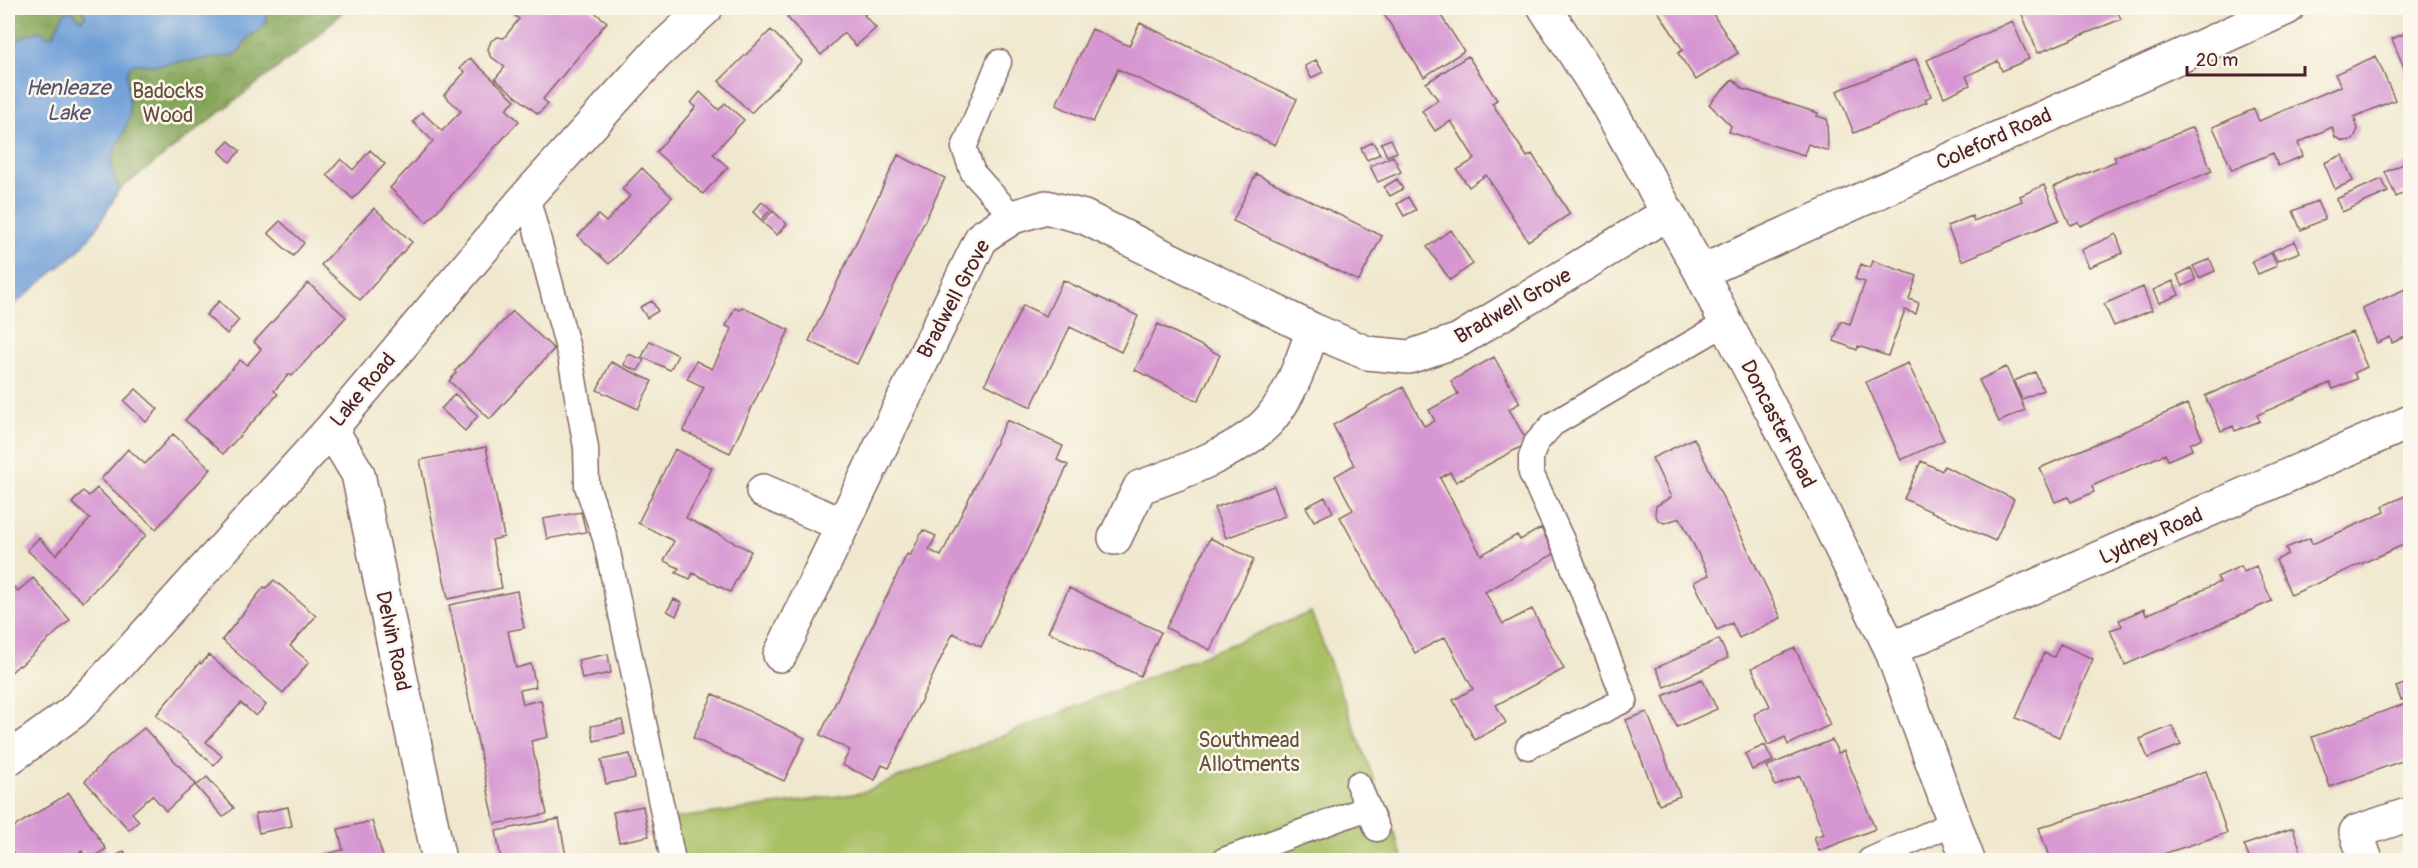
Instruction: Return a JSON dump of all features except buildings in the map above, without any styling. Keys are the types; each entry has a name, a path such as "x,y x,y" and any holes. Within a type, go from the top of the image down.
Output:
{"street":[{"name":"Lake Road","path":"8,759 73,712 120,663 331,429 527,196 656,54 706,8"},
{"name":"Doncaster Road","path":"1545,8 1604,99 1701,272 1799,463 1891,649 1968,861"},
{"name":"Coleford Road","path":"1701,272 2286,8"},
{"name":"Bradwell Grove","path":"780,655 982,237 1013,217 1046,207 1084,217 1313,330 1367,353 1409,357 1459,340 1668,213"},
{"path":"1115,538 1140,487 1190,469 1248,438 1271,419 1293,383 1313,330"},
{"name":"Lydney Road","path":"1891,649 2410,422"},
{"name":"Delvin Road","path":"331,429 358,474 439,861"},
{"path":"763,491 843,525"},
{"path":"2366,861 2356,832 2410,814"}],"lane":[{"path":"999,62 964,148 973,173 1013,217"},
{"path":"527,196 570,356 586,448 586,486 605,538 674,861"},
{"path":"1528,747 1624,700 1570,559 1531,473 1531,457 1536,443 1553,424 1726,323"},
{"path":"1224,861 1373,818 1358,784"},
{"path":"1870,861 1955,822"}],"green space":[{"path":"8,8 81,8 86,16 81,20 64,13 53,35 8,54"},
{"name":"Badocks Wood","path":"265,8 346,8 315,39 119,190 111,167 111,159 129,116 127,74 129,68 135,64 157,65 235,55 247,39 265,24"},
{"name":"Southmead Allotments","path":"1311,612 1404,860 681,860 672,819 860,793"}],"water":[{"name":"Henleaze Lake","path":"81,8 265,8 266,20 265,24 247,39 235,55 157,65 135,64 129,68 127,74 129,116 111,160 111,168 119,190 95,231 78,251 8,310 8,54 18,40 24,36 40,31 47,36 53,35 64,13 72,11 81,20 86,16"}]}
